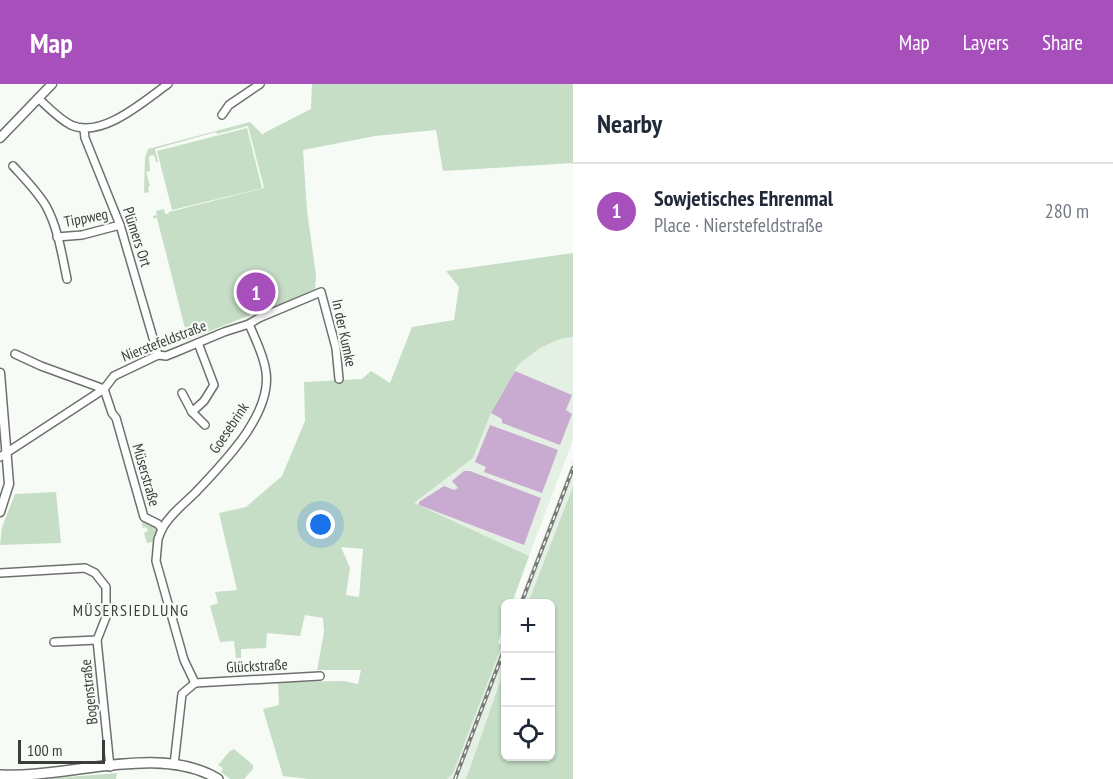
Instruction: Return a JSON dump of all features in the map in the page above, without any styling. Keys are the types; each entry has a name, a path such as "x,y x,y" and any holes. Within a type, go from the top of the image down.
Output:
{"main road":[{"path":"0,775 154,764 174,765 204,772 218,779"}],"street":[{"path":"0,138 52,84"},
{"path":"38,98 68,124 84,129 113,120 168,84"},
{"path":"222,115 229,105 260,84"},
{"name":"Plümers Ort","path":"84,129 85,138 120,225 158,355"},
{"name":"Tippweg","path":"12,166 41,199 51,219 67,279"},
{"name":"Tippweg","path":"57,237 82,235 120,225"},
{"name":"Nierstefeldstraße","path":"4,455 104,389 114,376 158,355 166,356 249,324 258,318 321,292"},
{"name":"In der Kumke","path":"321,292 336,348 339,379"},
{"name":"Goesebrink","path":"162,529 168,519 236,447 258,412 267,384 266,372 249,324"},
{"path":"192,412 204,401 213,385 198,343"},
{"path":"15,354 30,366 104,389"},
{"path":"0,373 4,455 9,484 0,512"},
{"name":"Müserstraße","path":"104,389 116,418 144,517 158,524 162,529"},
{"path":"182,393 192,412 205,425"},
{"path":"162,529 158,539 156,561 184,660 195,683 182,694 174,765"},
{"name":"Bogenstraße","path":"0,573 85,568 95,573 106,587 106,617 97,640 110,767"},
{"path":"54,642 97,640"},
{"name":"Glückstraße","path":"195,683 320,676"}],"shaded area":[{"path":"573,337 573,440 529,556 413,503 473,458 491,413 518,365 540,348 560,339"},
{"path":"515,371 572,395 566,410 572,414 560,445 502,423 502,419 491,413"},
{"path":"490,425 558,450 542,493 484,472 486,467 475,462"},
{"path":"573,460 573,485 530,599 520,599"},
{"path":"464,471 470,471 541,498 524,545 419,505 419,502 444,486 454,490 458,488 452,481"},
{"path":"501,646 501,679 466,779 447,779 453,772"}],"green space":[{"path":"312,84 573,84 573,163 443,171 436,130 375,136 303,150 307,211 316,275 315,289 264,312 262,307 250,315 188,340 157,218 153,216 157,215 156,211 164,209 165,214 168,214 264,188 248,126 217,134 216,132 155,149 158,162 154,155 149,156 150,171 146,172 150,186 148,187 149,192 144,193 145,158 148,149 250,122 263,135 311,109"},
{"path":"247,128 262,188 172,210 157,151"},
{"path":"573,253 573,337 560,339 540,348 518,365 491,413 473,458 414,503 529,556 513,599 501,599 501,634 498,643 501,648 453,773 447,779 309,779 283,776 263,709 279,705 278,682 344,681 358,684 361,670 317,670 324,632 323,618 305,615 300,636 267,633 266,648 241,649 241,658 236,658 234,641 220,642 210,606 218,603 215,592 237,590 219,513 246,507 282,476 305,421 304,382 362,379 371,371 390,383 412,327 454,320 459,287 446,271","holes":["341,547 363,549 359,597 346,595 350,568"]},
{"path":"573,486 573,779 466,779 501,679 501,761 555,761 555,599 530,599"},
{"path":"56,492 61,543 0,545 2,527 15,494"},
{"path":"144,519 157,528 156,541 147,543 144,533 148,531 146,527 143,528 141,520"},
{"path":"234,749 253,765 253,769 244,779 230,779 221,772 223,768 218,765"},
{"path":"117,773 116,779 44,779"}],"railway":[{"path":"523,599 573,468"},
{"path":"455,779 503,653"}],"place":[{"name":"Sowjetisches Ehrenmal","path":"256,292"}],"district":[{"name":"MÜSERSIEDLUNG","path":"131,610"}]}
